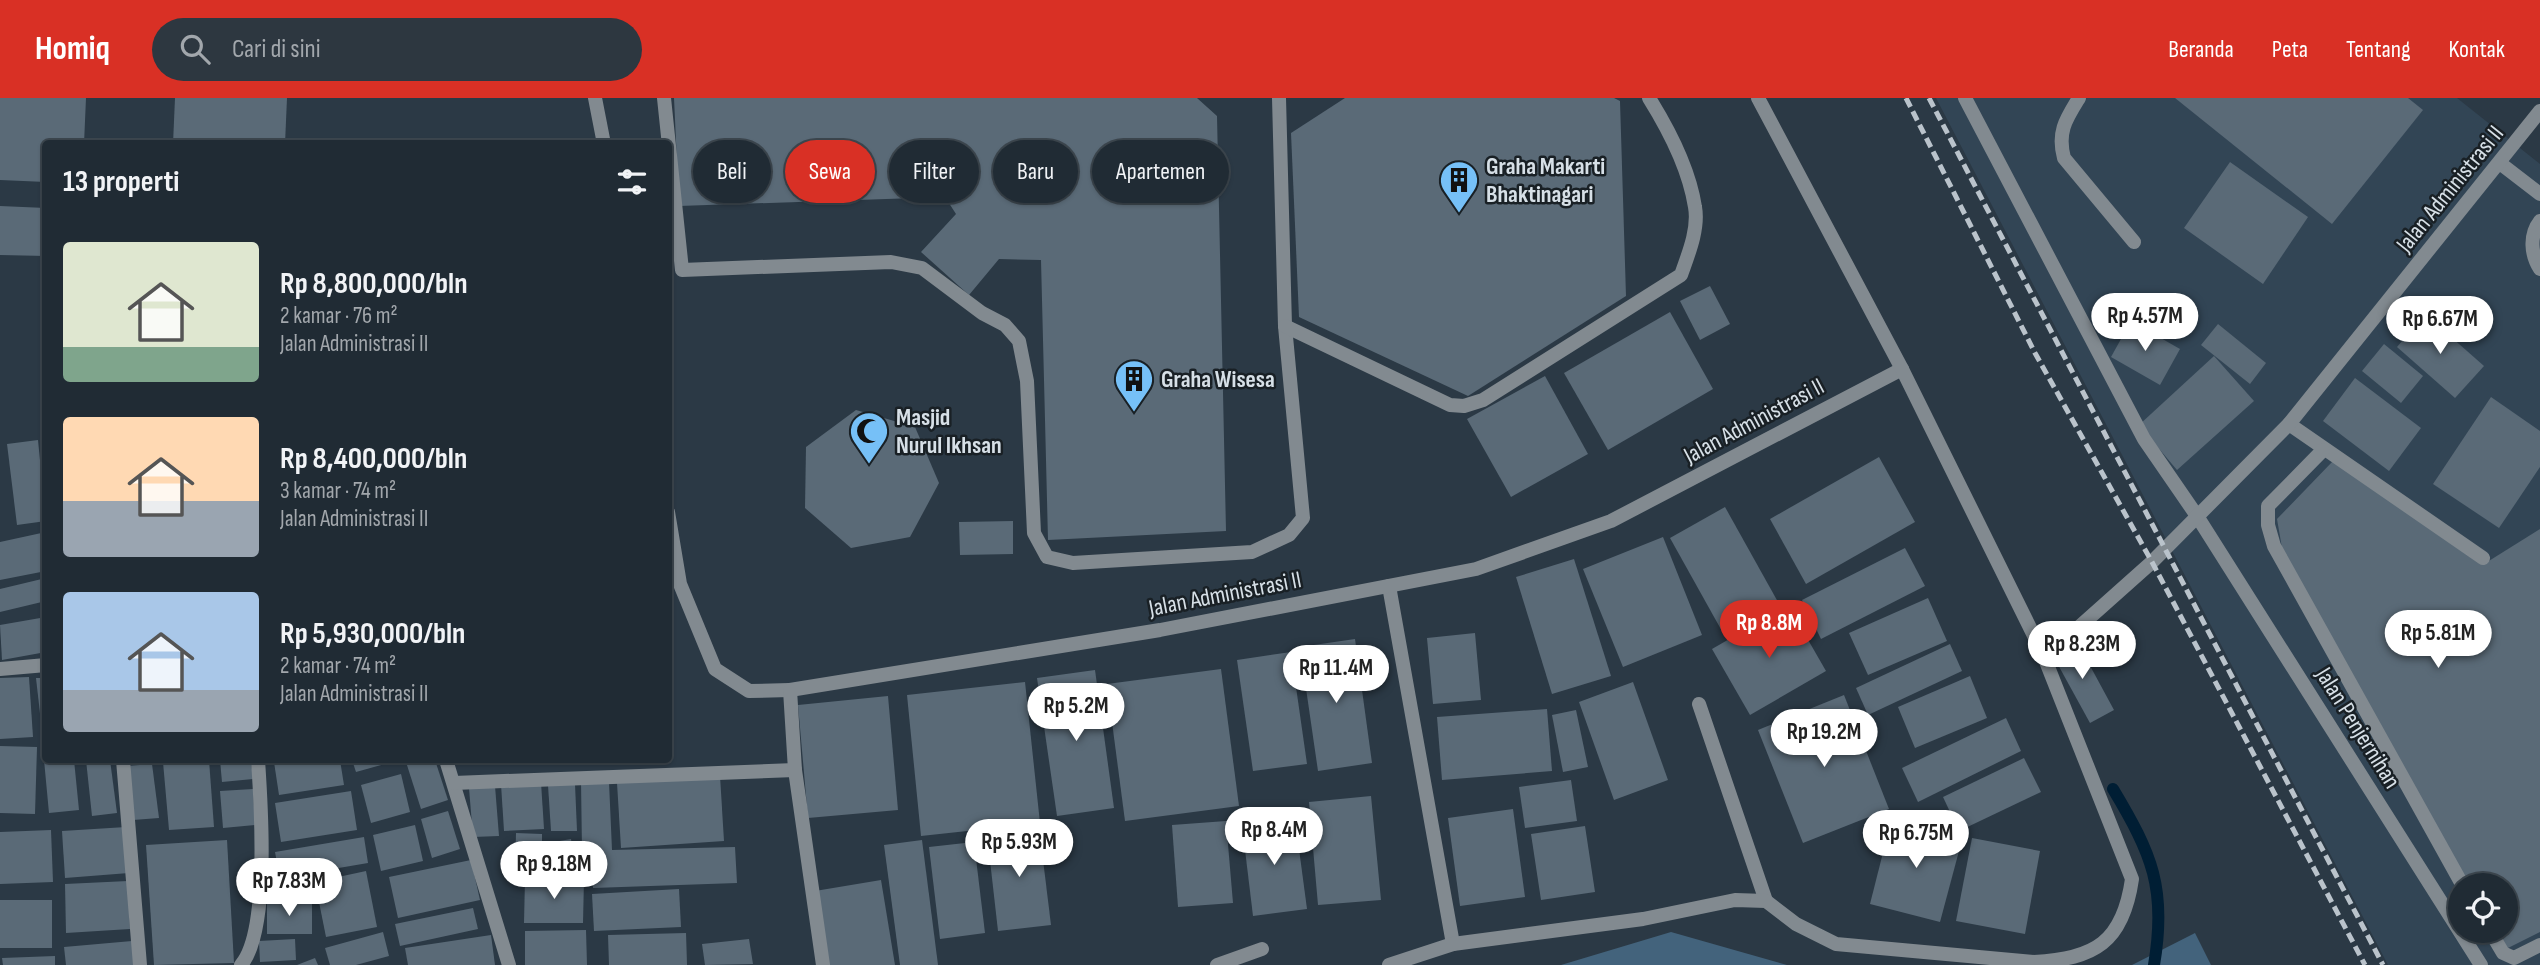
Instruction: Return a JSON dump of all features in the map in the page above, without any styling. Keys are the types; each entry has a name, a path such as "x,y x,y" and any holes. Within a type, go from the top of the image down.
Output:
{"street":[{"path":"596,98 603,140"},
{"path":"664,98 667,140"},
{"path":"672,223 675,270 891,261 922,268 982,313 1005,325 1019,341 1027,380 1034,534 1047,557 1073,563 1252,552 1289,536 1303,518 1284,326 1279,98"},
{"path":"1284,326 1450,405 1464,406 1483,400 1681,275 1691,247 1696,208 1671,134 1649,98"},
{"path":"1699,704 1766,901 1796,924 1836,944 2034,962 2064,960 2096,947 2116,931 2128,908 2132,879 2043,654 1902,369 1758,98"},
{"name":"Jalan Penjernihan","path":"1965,98 2144,439 2197,516 2481,965"},
{"path":"2079,98 2062,126 2060,143 2064,158 2134,242"},
{"name":"Jalan Administrasi II","path":"2043,654 2060,644 2142,571 2289,424 2501,164 2540,111"},
{"path":"2501,164 2540,194"},
{"path":"2540,221 2535,228 2532,251 2540,269"},
{"name":"Jalan Administrasi II","path":"672,536 680,584 715,669 749,691 790,690 1160,630 1476,569 1611,521 1902,369"},
{"path":"2289,424 2483,558"},
{"path":"2323,450 2268,506 2268,525 2274,546 2456,873"},
{"path":"1389,586 1453,944"},
{"path":"0,668 42,665"},
{"path":"790,690 795,770 823,965"},
{"path":"123,763 140,965"},
{"path":"242,965 253,935 260,887 258,763"},
{"path":"447,763 509,965"},
{"path":"454,783 795,770"},
{"path":"1389,965 1453,944 1643,919 1735,900 1766,901"},
{"path":"2497,943 2503,953 2514,958 2540,945"},
{"path":"1217,965 1262,949"}],"shaded area":[{"path":"1936,98 2457,98 2540,164 2540,965 2388,965"},
{"path":"1671,932 1787,965 1561,965"},
{"path":"2195,933 2211,965 2132,965"}],"building":[{"path":"0,98 86,98 84,140 42,140 42,182 0,180"},
{"path":"175,98 287,98 285,140 173,140"},
{"name":"Graha Wisesa","path":"674,98 1197,98 1217,116 1218,140 1092,140 1092,203 1219,203 1226,531 1048,540 1041,260 999,259 969,295 921,252 956,214 949,203 979,203 979,140 889,140 889,199 875,199 875,140 785,140 785,202 771,203 771,140 693,140 693,203 768,203 679,206"},
{"name":"Graha Makarti Bhaktinagari","path":"1345,98 1614,98 1620,101 1626,296 1468,396 1299,317 1291,133"},
{"path":"2175,98 2408,98 2423,110 2332,224"},
{"path":"2230,162 2308,217 2263,284 2184,228"},
{"path":"0,206 42,208 42,256 0,255"},
{"path":"1710,286 1730,324 1700,340 1680,301"},
{"path":"1670,312 1713,389 1608,450 1564,373"},
{"path":"2425,314 2484,366 2455,398 2397,347"},
{"path":"2131,321 2180,349 2160,385 2111,357"},
{"path":"2218,324 2266,363 2250,384 2201,345"},
{"path":"2384,344 2423,376 2401,403 2362,371"},
{"path":"2214,356 2254,401 2177,470 2139,425"},
{"path":"1545,376 1588,454 1511,497 1467,419"},
{"path":"2355,378 2421,428 2389,471 2323,421"},
{"path":"2491,397 2540,431 2540,467 2499,528 2433,484"},
{"name":"Masjid Nurul Ikhsan","path":"856,410 915,427 939,483 910,537 851,548 805,508 806,447"},
{"path":"38,440 42,522 17,525 7,444"},
{"path":"1879,457 1915,522 1806,584 1770,519"},
{"path":"2333,461 2484,564 2540,529 2540,932 2518,943 2518,873 2463,873 2282,548 2277,519"},
{"path":"1725,507 1778,602 1723,633 1670,538"},
{"path":"1013,521 1013,554 960,555 959,522"},
{"path":"42,533 42,572 0,580 0,542"},
{"path":"1663,537 1702,635 1623,667 1583,569"},
{"path":"1905,548 1925,586 1821,639 1802,600"},
{"path":"1574,559 1611,676 1552,694 1516,577"},
{"path":"42,579 42,602 0,612 0,589"},
{"path":"1928,598 1947,641 1868,675 1849,633"},
{"path":"1788,605 1826,671 1750,715 1712,649"},
{"path":"42,618 42,653 2,660 0,625"},
{"path":"1475,633 1481,700 1433,704 1427,638"},
{"path":"2075,638 2114,710 2090,723 2051,652"},
{"path":"1355,639 1372,763 1318,771 1300,647"},
{"path":"1950,644 1962,671 1868,715 1856,688"},
{"path":"1291,652 1307,764 1253,771 1237,660"},
{"path":"1221,669 1239,806 1125,821 1107,684"},
{"path":"1095,670 1114,808 1057,816 1037,678"},
{"path":"1970,676 1987,718 1915,748 1898,707"},
{"path":"29,677 33,737 0,739 0,678"},
{"path":"36,678 42,678 42,731"},
{"path":"1025,682 1040,823 921,836 907,695"},
{"path":"1633,682 1668,780 1614,800 1579,702"},
{"path":"1844,695 1889,809 1803,843 1758,730"},
{"path":"888,696 898,810 808,818 798,705"},
{"path":"1547,709 1552,771 1442,780 1437,717"},
{"path":"1576,710 1588,767 1563,772 1552,715"},
{"path":"2006,718 2021,751 1918,802 1902,768"},
{"path":"0,746 37,747 35,814 0,813"},
{"path":"2024,758 2041,792 1959,831 1943,797"},
{"path":"44,763 74,763 79,810 49,813"},
{"path":"86,763 110,763 117,813 92,816"},
{"path":"163,763 209,763 214,827 169,830"},
{"path":"220,763 251,763 253,779 222,782"},
{"path":"274,763 340,763 344,785 279,795"},
{"path":"353,763 388,763 356,772"},
{"path":"406,763 436,763 448,800 421,809"},
{"path":"152,764 159,818 133,820 127,766"},
{"path":"401,774 410,812 371,823 361,785"},
{"path":"720,776 724,841 621,848 617,783"},
{"path":"1571,780 1577,821 1525,828 1519,787"},
{"path":"581,781 609,782 612,850 735,847 737,883 593,888 592,850 582,851"},
{"path":"541,782 544,829 504,831 501,784"},
{"path":"575,784 577,831 551,831 548,785"},
{"path":"495,786 499,836 473,837 469,788"},
{"path":"253,789 255,825 223,828 220,791"},
{"path":"351,791 357,830 281,842 275,803"},
{"path":"1371,796 1381,900 1318,905 1309,802"},
{"path":"1513,809 1525,897 1460,906 1448,818"},
{"path":"448,811 460,849 432,858 421,819"},
{"path":"1892,817 1963,836 1940,922 1870,904"},
{"path":"1295,819 1307,909 1253,916 1242,825"},
{"path":"1226,821 1233,903 1178,907 1172,825"},
{"path":"415,825 423,861 381,871 373,835"},
{"path":"1585,826 1595,892 1541,900 1531,834"},
{"path":"126,827 129,873 65,878 62,831"},
{"path":"1039,827 1051,925 998,931 987,834"},
{"path":"51,830 53,882 0,884 0,832"},
{"path":"516,833 542,834 542,874 515,873"},
{"path":"364,837 368,863 280,878 275,852"},
{"path":"1972,838 2040,851 2025,934 1956,921"},
{"path":"571,839 575,865 553,868 548,843"},
{"path":"227,840 234,963 154,965 146,845"},
{"path":"922,840 938,965 900,965 884,845"},
{"path":"974,842 985,933 940,939 929,847"},
{"path":"471,860 480,900 398,918 389,877"},
{"path":"366,871 377,927 326,937 315,882"},
{"path":"525,879 584,879 583,923 524,923"},
{"path":"881,880 895,965 827,965 815,891"},
{"path":"128,881 130,929 66,933 65,884"},
{"path":"679,889 681,927 594,931 592,894"},
{"path":"0,900 52,900 52,948 0,948"},
{"path":"267,901 312,902 312,934 267,934"},
{"path":"473,908 478,929 400,946 395,924"},
{"path":"586,930 587,965 525,965 525,931"},
{"path":"383,932 389,956 356,965 330,965 325,948"},
{"path":"686,933 687,965 609,965 608,935"},
{"path":"491,935 495,965 408,965 405,948"},
{"path":"295,939 296,960 260,962 259,941"},
{"path":"749,939 753,964 705,965 702,944"},
{"path":"132,941 134,965 66,965 64,947"},
{"path":"2503,943 2518,943 2506,949"},
{"path":"55,956 55,965 3,965 2,958"},
{"path":"315,958 318,965 297,965"}],"waterway":[{"path":"2113,789 2138,833 2153,873 2159,915 2154,965"}],"railway":[{"path":"1906,98 2035,353 2152,562 2365,965"},
{"path":"1929,98 2383,965"}],"place":[{"name":"Graha Makarti Bhaktinagari","path":"1459,214"},
{"name":"Graha Wisesa","path":"1134,413"},
{"name":"Masjid Nurul Ikhsan","path":"869,465"}]}
